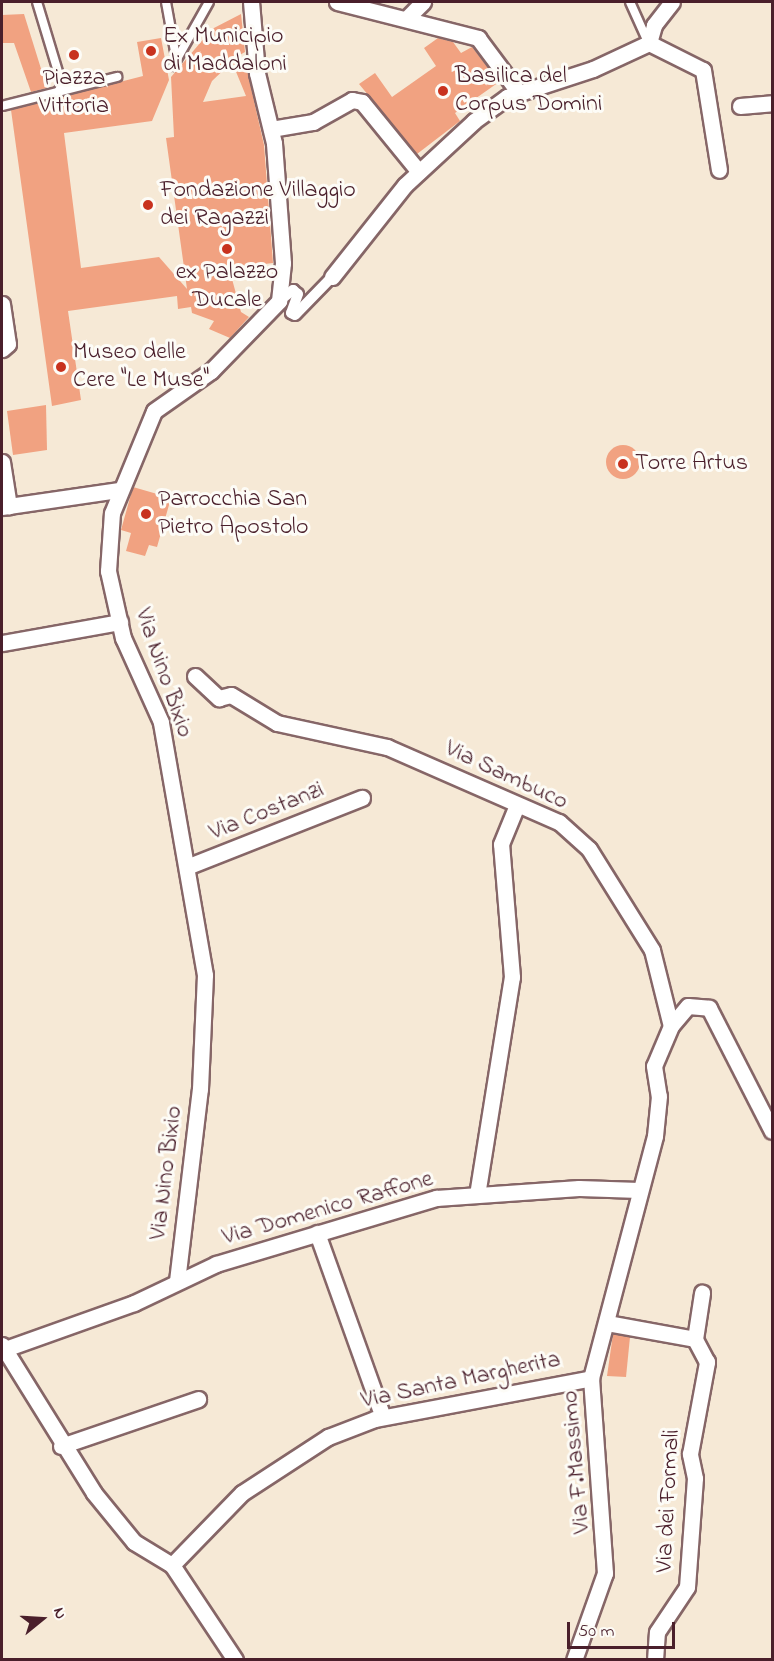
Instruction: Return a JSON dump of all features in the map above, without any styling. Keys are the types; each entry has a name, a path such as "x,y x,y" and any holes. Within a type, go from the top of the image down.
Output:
{"street":[{"path":"251,2 257,73 272,129 284,263 279,301"},
{"path":"337,2 410,16 478,38 519,93"},
{"path":"410,16 423,2"},
{"path":"279,301 293,290 298,294 291,313 295,315 332,277 419,172 474,121 519,93 593,69 649,43 654,25 672,2"},
{"path":"649,43 703,70 719,170"},
{"path":"272,129 312,122 352,100 362,102 419,172"},
{"path":"740,106 772,103"},
{"name":"Via Nino Bixio","path":"177,1281 200,1089 205,975 189,866 161,722 120,622 108,571 119,490 154,411 211,371 279,301"},
{"path":"2,304 8,344 2,349"},
{"path":"2,462 5,507 119,490"},
{"path":"2,643 120,622"},
{"name":"Via Sambuco","path":"195,676 219,698 231,695 277,723 387,747 559,822 589,849 652,950 671,1026"},
{"name":"Via Costanzi","path":"189,866 362,798"},
{"path":"477,1195 511,987 501,844 517,805"},
{"path":"639,1190 658,1114 654,1066 671,1026 688,1006 709,1008 772,1131"},
{"name":"Via Domenico Raffone","path":"3,1347 177,1281 317,1233 436,1198 639,1190"},
{"name":"Via F.Massimo","path":"574,1659 605,1573 591,1378 607,1323 639,1190"},
{"path":"317,1233 383,1417"},
{"path":"607,1323 695,1339 702,1293"},
{"name":"Via dei Formali","path":"655,1659 657,1632 687,1587 695,1478 690,1454 707,1362 695,1339"},
{"path":"3,1347 61,1446 134,1542 172,1564 235,1659"},
{"name":"Via Santa Margherita","path":"172,1564 242,1493 275,1469 328,1437 383,1417 591,1378"},
{"path":"61,1446 198,1399"}],"lane":[{"path":"37,2 62,85 58,92"},
{"path":"166,2 176,57"},
{"path":"173,66 209,2"},
{"path":"630,2 649,43"},
{"path":"2,106 117,77"}],"building":[{"path":"24,14 47,88 31,92 14,43 2,43 2,15"},
{"name":"Fondazione Villaggio dei Ragazzi","path":"241,14 245,52 238,56 247,70 264,145 273,263 229,268 241,312 249,317 230,338 209,329 214,321 192,313 191,307 178,309 177,296 68,311 81,400 52,406 11,110 143,76 137,42 161,38 169,80 152,121 64,133 81,268 159,257 187,289 166,138 174,137 171,77 212,29","holes":["232,62 246,96 203,102 212,81"]},
{"name":"Basilica del Corpus Domini","path":"438,38 453,42 461,53 472,47 499,82 455,113 460,121 417,154 359,84 375,73 392,97 436,66 424,48"},
{"path":"46,405 47,450 13,455 7,411"},
{"name":"Torre Artus","path":"623,445 635,450 640,462 635,474 623,479 611,474 606,462 611,450"},
{"name":"Parrocchia San Pietro Apostolo","path":"133,487 171,498 157,547 149,545 145,556 126,551 131,533 121,530"},
{"path":"613,1334 630,1337 626,1377 607,1376"}],"place":[{"name":"Ex Municipio di Maddaloni","path":"151,51"},
{"name":"Piazza Vittoria","path":"74,55"},
{"name":"Basilica del Corpus Domini","path":"443,91"},
{"name":"Fondazione Villaggio dei Ragazzi","path":"148,205"},
{"name":"ex Palazzo Ducale","path":"227,249"},
{"name":"Museo delle Cere \"Le Muse\"","path":"61,367"},
{"name":"Torre Artus","path":"623,464"},
{"name":"Parrocchia San Pietro Apostolo","path":"146,514"}]}
